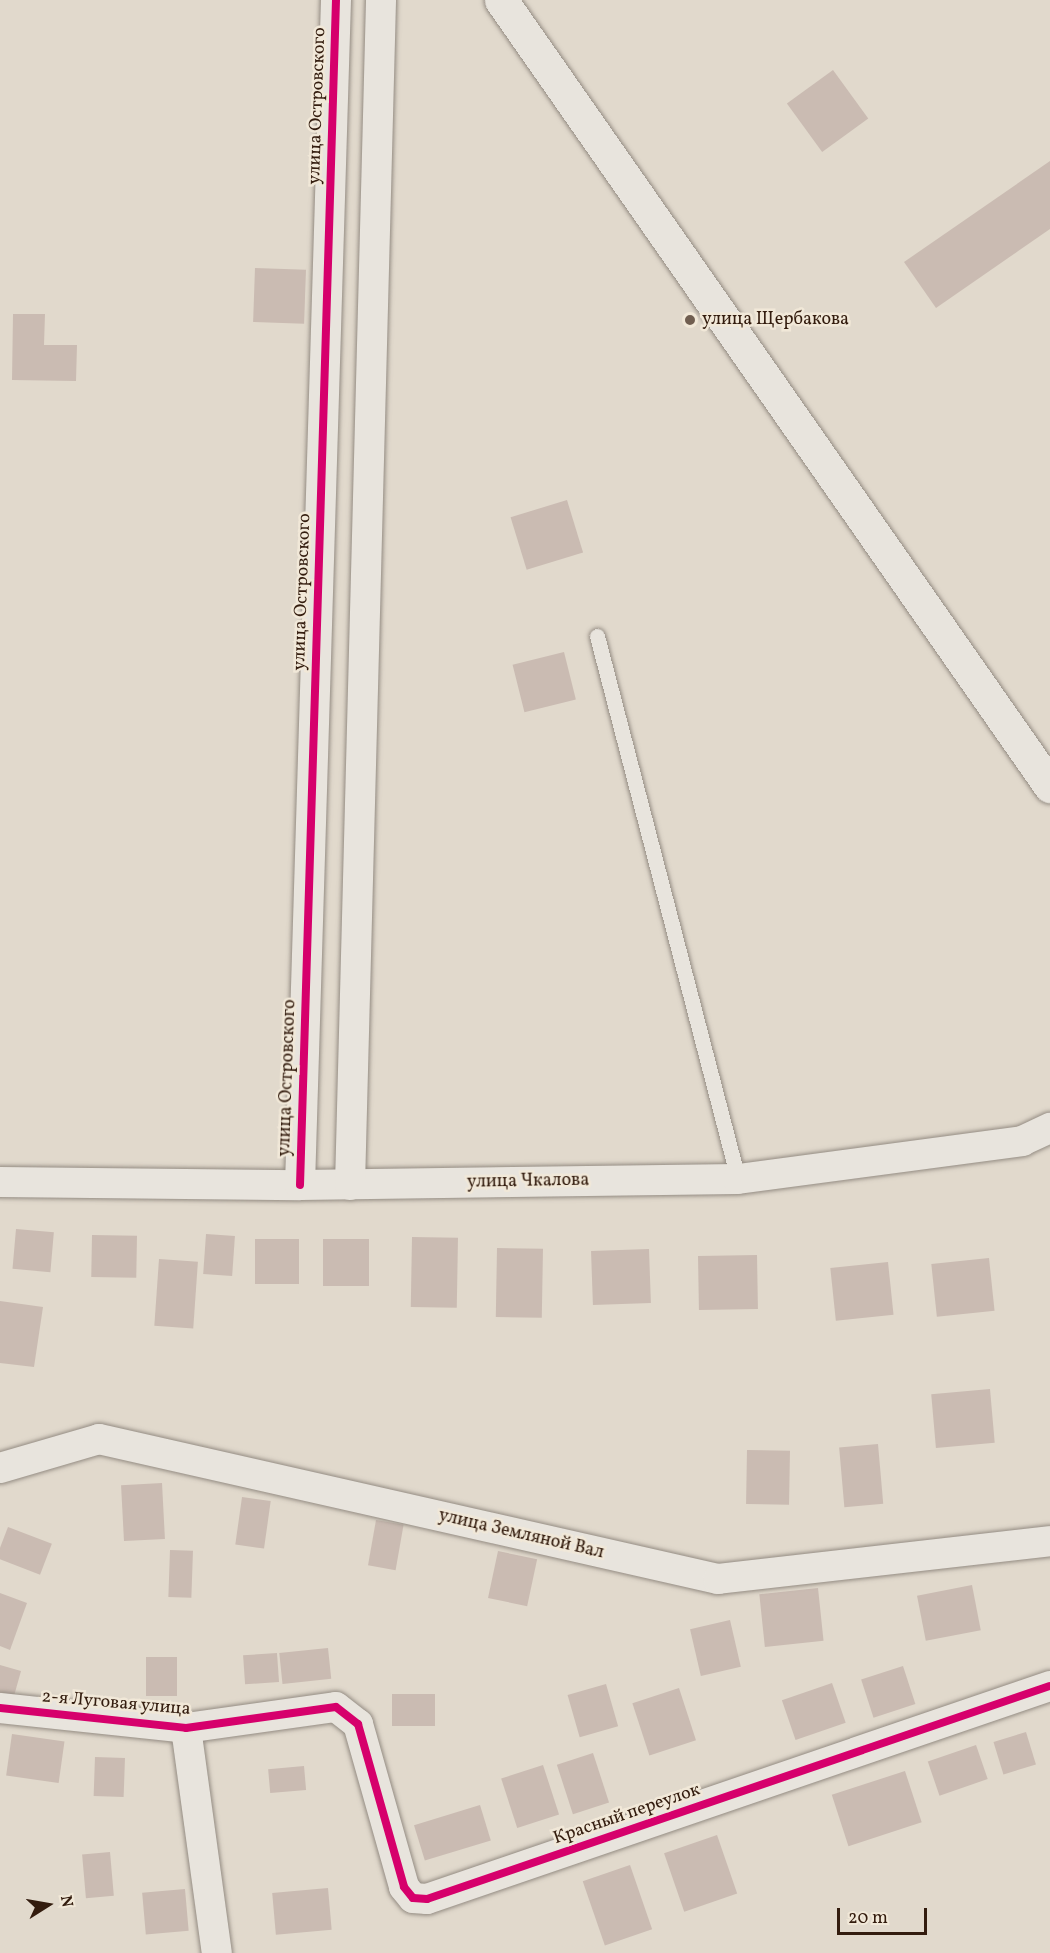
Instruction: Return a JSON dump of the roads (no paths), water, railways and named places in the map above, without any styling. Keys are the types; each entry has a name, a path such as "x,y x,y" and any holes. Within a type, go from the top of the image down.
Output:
{"street":[{"name":"улица Островского","path":"300,1185 336,0"},
{"path":"350,1185 381,0"},
{"path":"501,0 1050,786"},
{"name":"улица Чкалова","path":"0,1182 350,1185 738,1179 1022,1142 1050,1128"},
{"name":"улица Земляной Вал","path":"0,1468 99,1439 718,1579 1050,1541"},
{"name":"Красный переулок","path":"336,1707 358,1724 404,1887 413,1898 427,1899 1050,1686"},
{"name":"2-я Луговая улица","path":"0,1708 186,1728 336,1707"},
{"name":"2-я Луговая улица","path":"186,1728 217,1953"}],"lane":[{"path":"597,636 738,1179"}],"place":[{"name":"улица Щербакова","path":"690,320"}]}
